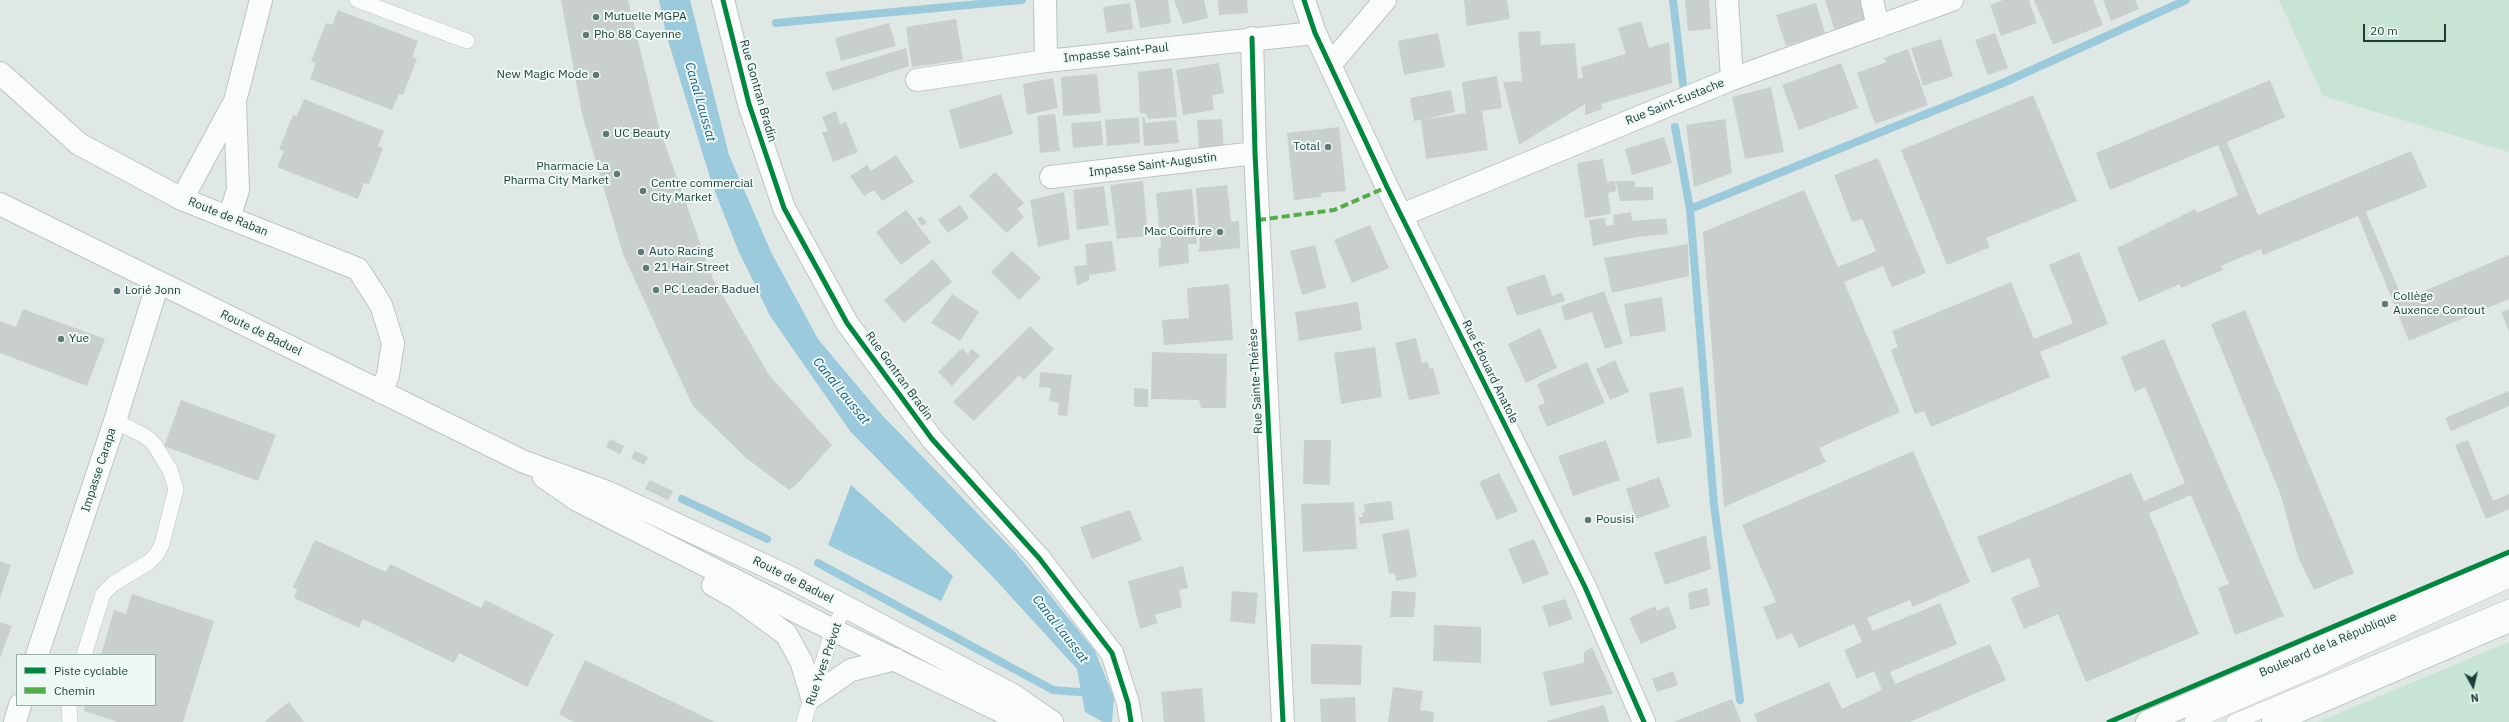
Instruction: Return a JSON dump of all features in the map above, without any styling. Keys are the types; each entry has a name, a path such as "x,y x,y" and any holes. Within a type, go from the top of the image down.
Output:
{"street":[{"path":"182,199 235,101 261,0"},
{"name":"Rue Gontran Bradin","path":"723,0 749,104 784,208 847,323 932,439 1039,558 1112,652 1128,703 1131,722"},
{"path":"1045,0 1046,61"},
{"name":"Rue Édouard Anatole","path":"1304,0 1315,33 1330,65 1585,587 1644,722"},
{"path":"1330,65 1385,0"},
{"path":"1727,0 1732,79"},
{"path":"1872,0 1878,27"},
{"name":"Rue Saint-Eustache","path":"1402,215 1732,79 1952,0"},
{"name":"Impasse Saint-Paul","path":"917,80 1046,61 1252,38 1315,33"},
{"name":"Rue Sainte-Thérèse","path":"1252,38 1254,153 1283,722"},
{"name":"Route de Raban","path":"0,73 79,144 182,199 358,269 381,305 393,343 388,375 381,392"},
{"path":"229,218 238,190 235,101"},
{"name":"Impasse Saint-Augustin","path":"1051,177 1254,153"},
{"name":"Route de Baduel","path":"0,204 522,461 607,492 770,567 1013,695 1052,722"},
{"name":"Impasse Carapa","path":"37,654 115,421 158,283"},
{"name":"Route de Baduel","path":"522,461 577,500 833,630 1009,715 1032,722"},
{"path":"577,500 633,544 738,599 786,634 800,661 812,697 851,670 895,659"},
{"name":"Boulevard de la République","path":"2147,722 2509,566"},
{"path":"2273,722 2509,621"},
{"path":"15,722 20,706"}],"lane":[{"path":"357,0 467,41"},
{"path":"84,654 103,594 113,584 149,562 157,554 162,544 176,489 170,470 154,444 145,436 115,421"},
{"path":"2192,722 2324,666 2509,580"},
{"name":"Rue Yves Prévot","path":"804,722 833,630 845,606"},
{"path":"2234,722 2509,607"},
{"path":"69,706 70,722"}],"green space":[{"path":"2279,0 2509,0 2509,152 2323,96"},
{"path":"2509,642 2509,722 2318,722"}],"water":[{"name":"Canal Laussat","path":"659,0 690,0 729,155 771,252 818,339 881,414 1016,553 1095,651 1114,698 1112,722 1103,722 1085,712 1077,669 993,577 850,431 770,316 738,250 712,184 666,34"},
{"path":"851,485 953,576 941,601 828,545"}],"building":[{"name":"Centre commercial City Market","path":"561,0 628,0 659,127 713,279 769,375 832,445 796,485 789,490 746,458 693,406 676,370 623,254 582,114"},
{"path":"1135,0 1168,0 1171,23 1140,28"},
{"path":"1174,0 1204,0 1208,18 1183,24"},
{"path":"1218,0 1247,0 1248,13 1219,15"},
{"path":"1464,0 1507,0 1510,19 1467,26"},
{"path":"1685,0 1709,0 1711,29 1688,31"},
{"path":"1825,0 1861,0 1867,20 1835,31"},
{"path":"2003,0 2029,0 2037,23 2001,36 1990,5"},
{"path":"2034,0 2093,0 2103,25 2053,45"},
{"path":"2103,0 2135,0 2139,9 2111,21"},
{"path":"1130,3 1133,29 1107,33 1103,7"},
{"path":"1816,3 1825,33 1786,46 1776,15"},
{"path":"338,10 418,41 412,57 417,59 403,95 399,94 392,110 310,79 316,63 311,61 326,23 332,25"},
{"path":"956,19 963,60 912,67 906,27"},
{"path":"1641,21 1649,48 1669,42 1672,83 1601,104 1603,109 1585,115 1585,104 1519,145 1503,82 1522,81 1518,32 1540,31 1541,45 1575,43 1578,79 1583,78 1581,67 1626,54 1618,28"},
{"path":"889,23 896,46 841,61 835,38"},
{"path":"1438,33 1445,67 1404,75 1398,41"},
{"path":"1995,33 2008,68 1988,75 1975,40"},
{"path":"1941,39 1953,76 1923,86 1911,48"},
{"path":"906,48 909,66 833,91 825,73"},
{"path":"1908,49 1928,105 1875,124 1857,73 1886,62 1884,58"},
{"path":"1219,63 1224,93 1212,95 1214,110 1183,115 1176,70"},
{"path":"1841,63 1858,108 1799,130 1782,85"},
{"path":"1172,68 1177,117 1148,119 1146,114 1140,113 1138,72"},
{"path":"1097,74 1101,113 1063,116 1061,77"},
{"path":"1497,76 1502,108 1482,111 1488,150 1426,159 1421,120 1414,121 1410,98 1451,90 1455,112 1423,120 1466,113 1462,82"},
{"path":"1053,78 1058,108 1027,115 1023,84"},
{"path":"2270,80 2285,117 2227,142 2258,215 2411,151 2427,187 2366,212 2403,300 2509,255 2509,299 2409,341 2358,216 2263,255 2261,249 2221,266 2223,270 2181,288 2180,284 2139,302 2117,248 2195,209 2197,213 2238,195 2218,145 2110,190 2096,153"},
{"path":"1771,87 1784,152 1745,159 1732,97"},
{"path":"1001,94 1013,134 960,149 949,110"},
{"path":"2033,95 2077,201 1986,238 1990,247 1947,265 1901,150"},
{"path":"304,99 384,131 378,146 383,148 369,184 364,183 358,199 277,167 284,151 279,149 293,115 297,116"},
{"path":"836,111 840,124 846,122 858,152 833,162 822,132 828,131 822,117"},
{"path":"1055,114 1060,151 1040,153 1037,116"},
{"path":"1139,117 1140,143 1107,146 1105,120"},
{"path":"1142,117 1145,118 1145,123 1176,120 1179,143 1144,146"},
{"path":"1222,119 1224,151 1199,153 1197,120"},
{"path":"1725,119 1732,173 1694,187 1686,125"},
{"path":"1101,121 1103,145 1073,148 1071,123"},
{"path":"1339,127 1346,191 1321,193 1321,197 1294,200 1287,133"},
{"path":"1664,137 1672,163 1632,175 1625,149"},
{"path":"896,155 914,182 882,201 874,190 864,196 850,176 867,165 871,171"},
{"path":"1878,158 1926,273 1892,287 1883,266 1844,282 1900,412 1819,448 1826,462 1724,507 1703,232 1804,190 1838,267 1876,251 1862,219 1852,222 1834,175"},
{"path":"1603,159 1607,182 1615,181 1616,191 1608,193 1611,214 1585,218 1577,163"},
{"path":"995,172 1024,203 1017,209 1024,217 1007,233 969,196"},
{"path":"1143,181 1148,236 1117,239 1110,185"},
{"path":"1616,181 1635,181 1635,187 1653,187 1653,200 1620,201"},
{"path":"1227,185 1231,222 1239,221 1240,248 1198,252 1200,247 1196,188"},
{"path":"1104,186 1109,225 1077,230 1073,190"},
{"path":"1192,189 1197,244 1188,244 1189,263 1159,267 1158,248 1161,248 1156,193"},
{"path":"1064,192 1070,239 1038,247 1030,200"},
{"path":"960,205 969,218 948,233 938,220"},
{"path":"906,210 931,242 901,265 876,232"},
{"path":"1631,212 1632,221 1666,218 1668,234 1637,237 1593,246 1589,220 1605,218 1606,226 1614,225 1613,215"},
{"path":"921,216 927,222 922,226 917,219"},
{"path":"1370,225 1389,268 1352,283 1334,240"},
{"path":"1112,241 1116,271 1089,275 1089,280 1077,286 1074,266 1087,265 1085,244"},
{"path":"1688,244 1689,276 1612,293 1604,258"},
{"path":"1315,245 1326,288 1302,295 1290,251"},
{"path":"1012,251 1041,278 1019,300 991,272"},
{"path":"2079,252 2108,324 2040,352 2050,377 1931,427 1924,411 1915,414 1891,350 1898,347 1892,331 2011,282 2034,339 2073,323 2049,265"},
{"path":"933,259 952,282 904,323 884,300"},
{"path":"1545,274 1552,296 1562,292 1565,301 1517,316 1506,287"},
{"path":"1229,284 1233,340 1164,345 1162,320 1189,318 1187,288"},
{"path":"1604,291 1623,343 1605,349 1592,312 1565,321 1561,306"},
{"path":"952,294 979,312 960,341 931,323"},
{"path":"1662,297 1666,331 1630,337 1624,304"},
{"path":"1358,302 1362,330 1299,341 1295,312"},
{"path":"23,309 105,339 87,386 0,353 0,321 16,327"},
{"path":"2509,309 2509,332 2501,312"},
{"path":"2245,310 2354,573 2314,590 2298,557 2280,493 2211,324"},
{"path":"1030,326 1054,349 1024,380 1019,375 974,421 953,402"},
{"path":"1540,328 1557,368 1526,383 1508,344"},
{"path":"1416,338 1422,363 1427,362 1430,369 1433,368 1440,394 1409,400 1395,343"},
{"path":"2164,339 2284,616 2235,635 2218,588 2229,584 2191,495 2149,513 2199,634 2086,682 2058,614 2024,629 2011,598 2040,586 2029,558 1992,573 1977,537 2131,473 2144,501 2185,483 2145,387 2135,392 2121,357"},
{"path":"1375,347 1382,397 1341,404 1334,353"},
{"path":"962,348 968,354 972,349 980,356 952,386 938,372"},
{"path":"1152,352 1227,354 1226,408 1201,408 1199,400 1151,399"},
{"path":"1615,360 1629,392 1610,400 1596,369"},
{"path":"1587,362 1605,403 1547,427 1538,406 1545,403 1537,384"},
{"path":"1040,372 1072,375 1067,416 1058,415 1059,403 1049,401 1051,388 1039,387"},
{"path":"1683,387 1692,437 1657,444 1649,393"},
{"path":"1134,388 1148,389 1148,407 1134,407"},
{"path":"2509,391 2509,406 2451,431 2445,418"},
{"path":"181,400 276,435 258,481 164,446"},
{"path":"610,439 624,446 620,454 606,447"},
{"path":"1304,440 1331,440 1330,485 1303,484"},
{"path":"1606,440 1620,480 1573,496 1558,456"},
{"path":"2468,440 2493,501 2509,494 2509,509 2486,519 2455,445"},
{"path":"635,451 648,457 644,465 631,458"},
{"path":"1913,451 1970,582 1913,607 1910,600 1867,618 1873,631 1940,603 1957,644 1890,672 1895,684 1990,644 2006,680 1910,722 1757,722 1754,714 1829,682 1842,709 1882,690 1874,671 1857,679 1844,650 1862,642 1854,624 1799,648 1792,633 1777,640 1763,607 1776,602 1742,525"},
{"path":"1499,473 1518,511 1497,520 1479,482"},
{"path":"1659,477 1670,507 1636,519 1626,489"},
{"path":"650,480 673,491 668,500 645,489"},
{"path":"1391,501 1394,520 1360,524 1359,517 1363,517 1362,513 1365,512 1364,504"},
{"path":"1354,502 1357,549 1303,552 1301,504"},
{"path":"1130,510 1142,540 1092,559 1080,527"},
{"path":"1409,529 1417,577 1396,581 1395,573 1389,574 1382,534"},
{"path":"1706,535 1711,569 1665,585 1654,553"},
{"path":"1534,539 1549,574 1523,584 1508,549"},
{"path":"315,540 386,572 390,564 481,608 485,600 554,634 527,687 459,653 454,663 363,619 359,628 294,598 297,590 293,587"},
{"path":"0,561 11,565 0,598"},
{"path":"1183,566 1188,588 1179,590 1182,607 1155,615 1158,623 1140,629 1128,581"},
{"path":"1707,588 1710,605 1690,610 1688,593"},
{"path":"1232,591 1258,593 1255,624 1230,621"},
{"path":"1392,591 1416,592 1414,617 1390,617"},
{"path":"132,594 214,621 183,722 118,722 84,711 85,706 156,706 156,654 101,654 114,610 126,614"},
{"path":"1565,599 1573,619 1549,627 1542,606"},
{"path":"1655,606 1657,611 1668,606 1677,628 1641,644 1629,618"},
{"path":"0,622 12,626 0,658"},
{"path":"1434,625 1481,627 1481,663 1433,661"},
{"path":"1311,644 1362,645 1361,685 1311,684"},
{"path":"1592,647 1613,694 1550,706 1543,672 1584,663 1584,652"},
{"path":"585,660 715,722 574,722 559,714"},
{"path":"1673,671 1678,685 1657,692 1652,679"},
{"path":"1393,687 1423,691 1420,710 1434,712 1433,722 1388,722"},
{"path":"1202,688 1205,722 1164,722 1161,692"},
{"path":"1355,697 1356,722 1321,722 1320,699"},
{"path":"1732,699 1741,722 1673,722"},
{"path":"289,702 304,722 265,721"},
{"path":"1604,705 1609,722 1547,722 1547,721"}],"waterway":[{"path":"776,23 1022,0"},
{"path":"1673,0 1683,85"},
{"path":"1690,209 2003,83 2186,0"},
{"path":"1675,127 1690,209 1714,505 1740,700"},
{"path":"682,499 767,539"},
{"path":"818,563 1053,690 1091,693"}],"marked path":[{"path":"1258,220 1334,210 1387,187"}],"cycle path":[{"path":"723,0 749,104 784,208 847,323 932,439 1039,558 1112,653 1128,703 1131,722"},
{"path":"1304,0 1315,33 1387,187 1585,587 1644,722"},
{"path":"1252,38 1255,153 1283,722"},
{"path":"2109,722 2509,552"}],"place":[{"name":"Mutuelle MGPA","path":"596,17"},
{"name":"Pho 88 Cayenne","path":"586,35"},
{"name":"New Magic Mode","path":"596,75"},
{"name":"UC Beauty","path":"606,134"},
{"name":"Total","path":"1328,147"},
{"name":"Pharmacie La Pharma City Market","path":"617,174"},
{"name":"Centre commercial City Market","path":"643,191"},
{"name":"Mac Coiffure","path":"1220,232"},
{"name":"Auto Racing","path":"641,252"},
{"name":"21 Hair Street","path":"646,268"},
{"name":"PC Leader Baduel","path":"656,290"},
{"name":"Lorié Jonn","path":"117,291"},
{"name":"Collège Auxence Contout","path":"2385,304"},
{"name":"Yue","path":"61,339"},
{"name":"Pousisi","path":"1588,520"}]}
